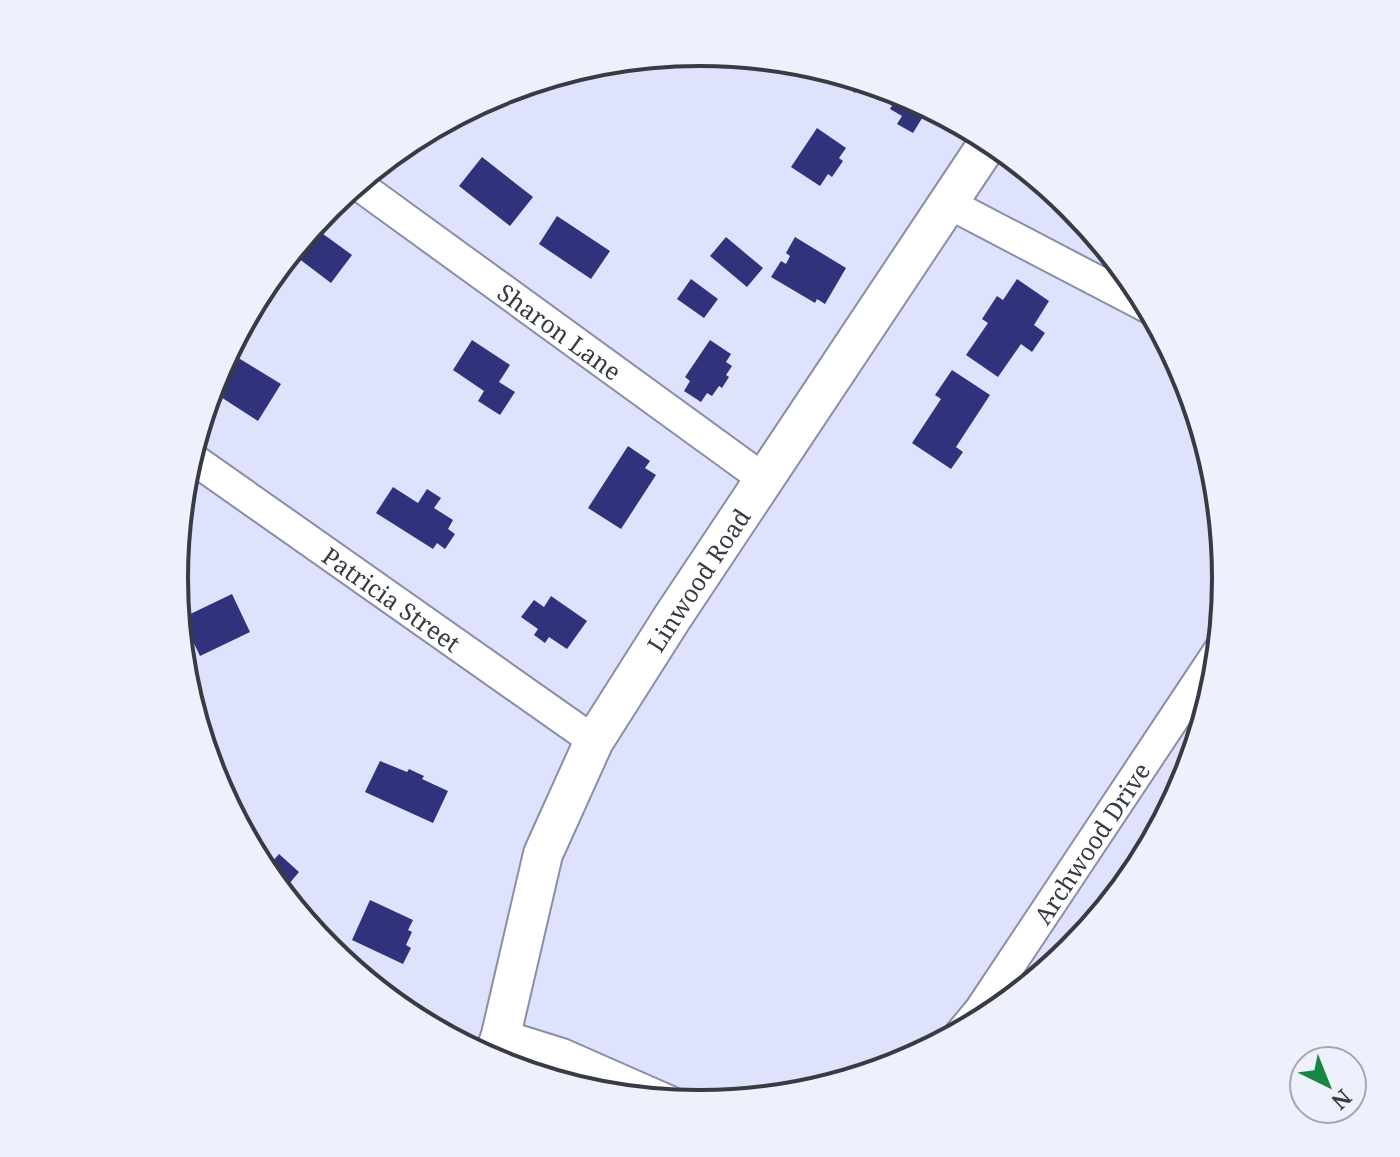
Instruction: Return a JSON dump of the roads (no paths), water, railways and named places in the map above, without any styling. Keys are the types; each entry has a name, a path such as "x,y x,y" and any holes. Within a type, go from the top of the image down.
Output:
{"main road":[{"name":"Linwood Road","path":"497,1049 543,854 594,741 672,618 983,151"}],"street":[{"name":"Sharon Lane","path":"366,190 765,480"},
{"path":"948,203 1128,297"},
{"name":"Patricia Street","path":"201,464 594,741"},
{"name":"Archwood Drive","path":"982,1007 1204,674"},
{"path":"497,1049 562,1054 638,1087"}]}
